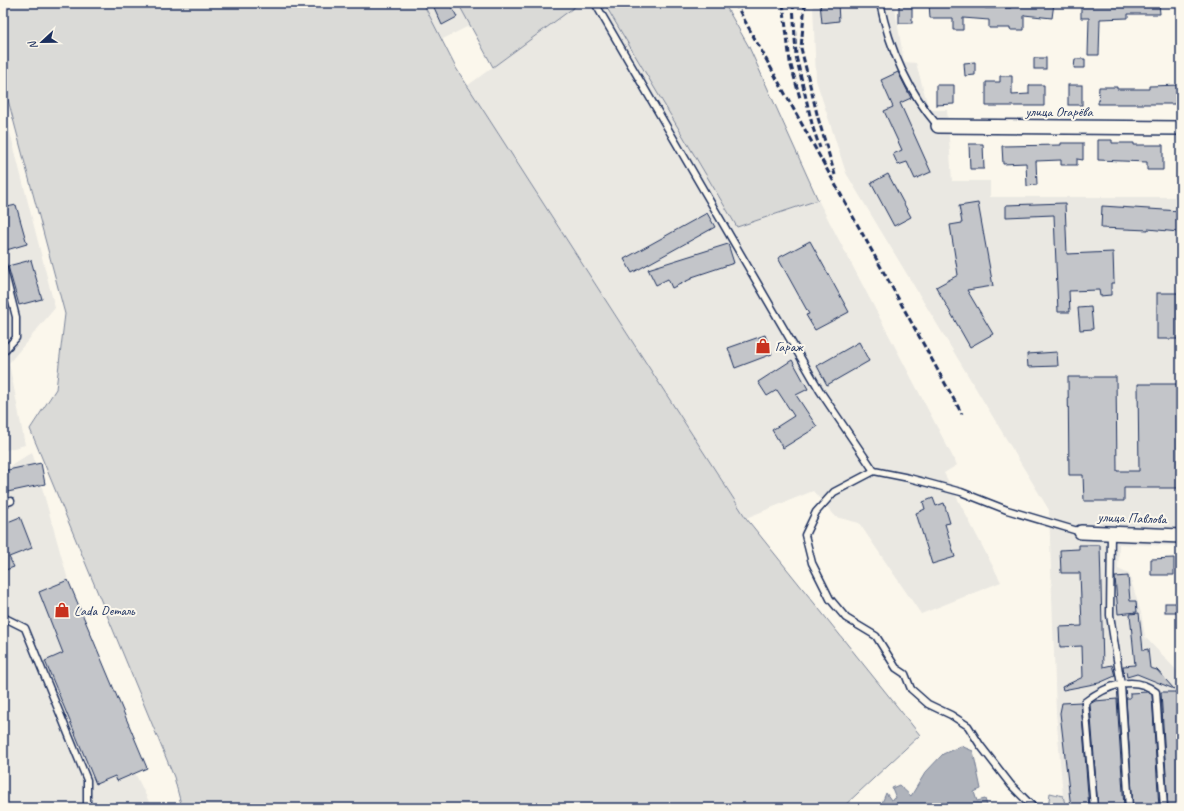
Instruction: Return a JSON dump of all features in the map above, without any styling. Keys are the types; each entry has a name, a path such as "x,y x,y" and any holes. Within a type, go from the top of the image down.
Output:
{"street":[{"name":"улица Огарёва","path":"938,126 1181,128"},
{"name":"улица Павлова","path":"1081,532 1181,536"}],"lane":[{"path":"595,3 820,391 874,471"},
{"path":"880,3 896,58 924,109 938,126"},
{"path":"3,266 16,317 16,338 3,352"},
{"path":"1034,808 1012,785 968,726 951,715 928,704 911,689 905,674 896,668 876,636 846,618 830,599 812,563 805,535 816,512 834,492 874,471 909,478 961,492 1007,510 1081,532"},
{"path":"3,504 11,501"},
{"path":"1111,533 1110,615 1121,685 1129,808"},
{"path":"3,617 25,628 87,780 87,808"},
{"path":"1094,808 1085,702 1102,689 1137,682 1149,686 1156,692 1164,808"}],"shaded area":[{"path":"3,3 423,3 456,68 746,518 920,735 842,808 182,808 174,777 30,429 56,389 65,314 3,81"},
{"path":"423,3 458,3 471,25 441,40"},
{"path":"458,3 580,3 493,67"},
{"path":"580,3 604,3 737,227 818,200 957,465 944,473 1001,582 921,614 859,523 836,517 813,491 746,518 467,86"},
{"path":"604,3 724,3 749,47 818,200 737,227"},
{"path":"813,3 894,3 904,62 916,63 929,110 947,110 952,181 990,181 990,197 1181,197 1181,546 1119,544 1118,569 1129,574 1141,613 1145,637 1181,675 1181,808 1066,808 1063,796 1056,712 1049,510 846,173 816,80"},
{"path":"3,105 55,308 9,363 25,445 3,451"},
{"path":"32,452 68,580 147,768 135,773 152,808 3,808 3,471"},
{"path":"961,746 973,751 981,789 974,792 977,801 985,799 988,808 880,808 886,793 891,800 896,798 892,788 899,785 911,796 925,773 943,754"},
{"path":"1050,793 1063,796 1066,808 1048,808"}],"building":[{"path":"432,3 450,3 457,17 442,25"},
{"path":"820,3 838,3 839,21 822,23"},
{"path":"899,3 912,3 912,23 899,23"},
{"path":"929,3 970,6 971,3 985,3 985,8 1011,8 1011,3 1054,3 1052,18 1024,15 1024,30 989,28 989,20 963,18 963,30 953,30 953,18 930,18"},
{"path":"1081,3 1159,3 1160,14 1128,14 1128,18 1100,19 1099,55 1088,55 1089,18 1081,18"},
{"path":"1034,58 1046,58 1046,69 1034,69"},
{"path":"1075,59 1085,59 1085,68 1074,68"},
{"path":"975,62 975,75 965,76 964,63"},
{"path":"898,72 911,98 900,103 931,172 915,179 907,162 898,165 893,154 902,150 884,111 893,107 881,80"},
{"path":"1000,76 1012,76 1012,95 1029,94 1029,85 1044,85 1044,106 986,106 986,82 1000,82"},
{"path":"936,85 954,85 954,104 936,105"},
{"path":"1068,85 1082,85 1082,105 1068,105"},
{"path":"1181,85 1181,104 1098,104 1099,87 1117,87 1117,89 1149,89 1149,86"},
{"path":"1098,140 1112,140 1112,143 1134,143 1134,145 1163,145 1163,170 1147,170 1147,162 1098,160"},
{"path":"1061,143 1083,143 1083,160 1077,159 1077,165 1061,165 1061,160 1036,161 1037,185 1027,186 1026,163 1003,164 1002,146 1061,145"},
{"path":"969,144 983,144 984,169 970,169"},
{"path":"888,174 911,217 894,226 871,183"},
{"path":"978,203 993,286 967,290 993,334 970,347 936,287 958,275 950,225 962,223 959,206"},
{"path":"1065,203 1067,254 1113,252 1114,283 1111,283 1111,295 1100,296 1099,290 1069,291 1070,312 1058,312 1054,215 1006,217 1006,205"},
{"path":"16,205 27,244 3,251 3,208"},
{"path":"1102,206 1180,211 1178,232 1148,229 1101,228"},
{"path":"707,213 715,227 632,273 624,259"},
{"path":"810,241 849,312 815,330 806,315 809,314 778,258"},
{"path":"728,244 734,263 692,277 693,278 672,288 668,279 656,285 648,269"},
{"path":"31,260 42,299 19,305 8,266"},
{"path":"1157,293 1179,293 1179,339 1157,339"},
{"path":"1091,307 1093,329 1080,330 1078,308"},
{"path":"765,335 772,354 735,368 728,348"},
{"path":"859,342 869,361 827,385 817,366"},
{"path":"1057,352 1058,366 1028,367 1027,354"},
{"path":"792,360 808,389 796,395 817,427 783,448 772,430 794,416 777,390 767,396 758,382"},
{"path":"1068,377 1116,377 1117,471 1139,471 1138,384 1181,384 1181,488 1124,488 1124,501 1084,501 1083,475 1069,475"},
{"path":"41,463 45,484 3,493 3,471"},
{"path":"933,498 936,506 944,503 950,523 945,524 955,557 932,564 916,513 925,509 923,502"},
{"path":"20,517 32,548 9,557 14,567 3,571 3,524"},
{"path":"1079,545 1100,545 1103,667 1112,665 1115,676 1099,683 1063,690 1062,687 1083,677 1082,646 1060,647 1059,627 1082,626 1080,573 1061,573 1060,550 1079,549"},
{"path":"1174,558 1174,575 1151,575 1151,559"},
{"path":"1128,576 1130,601 1136,601 1137,612 1118,614 1115,577"},
{"path":"68,580 147,768 117,781 115,776 96,784 45,661 63,653 39,592"},
{"path":"1165,603 1181,603 1181,612 1165,612"},
{"path":"1139,613 1143,650 1148,649 1150,668 1157,670 1174,689 1137,674 1127,677 1126,671 1124,673 1123,666 1135,665 1130,614"},
{"path":"1148,692 1152,695 1159,808 1133,808 1126,698 1130,698 1130,693"},
{"path":"1161,692 1177,692 1181,744 1181,808 1168,808"},
{"path":"1117,699 1124,808 1098,808 1090,704 1095,701"},
{"path":"1081,702 1089,808 1071,808 1060,713 1062,703"}],"railway":[{"path":"735,3 962,414"},
{"path":"783,3 790,62 800,98"},
{"path":"793,3 796,56 813,128 820,148"},
{"path":"805,3 801,48 818,118 835,175"}],"place":[{"name":"Гараж","path":"763,346"},
{"name":"Lada Dеталь","path":"62,610"}]}
